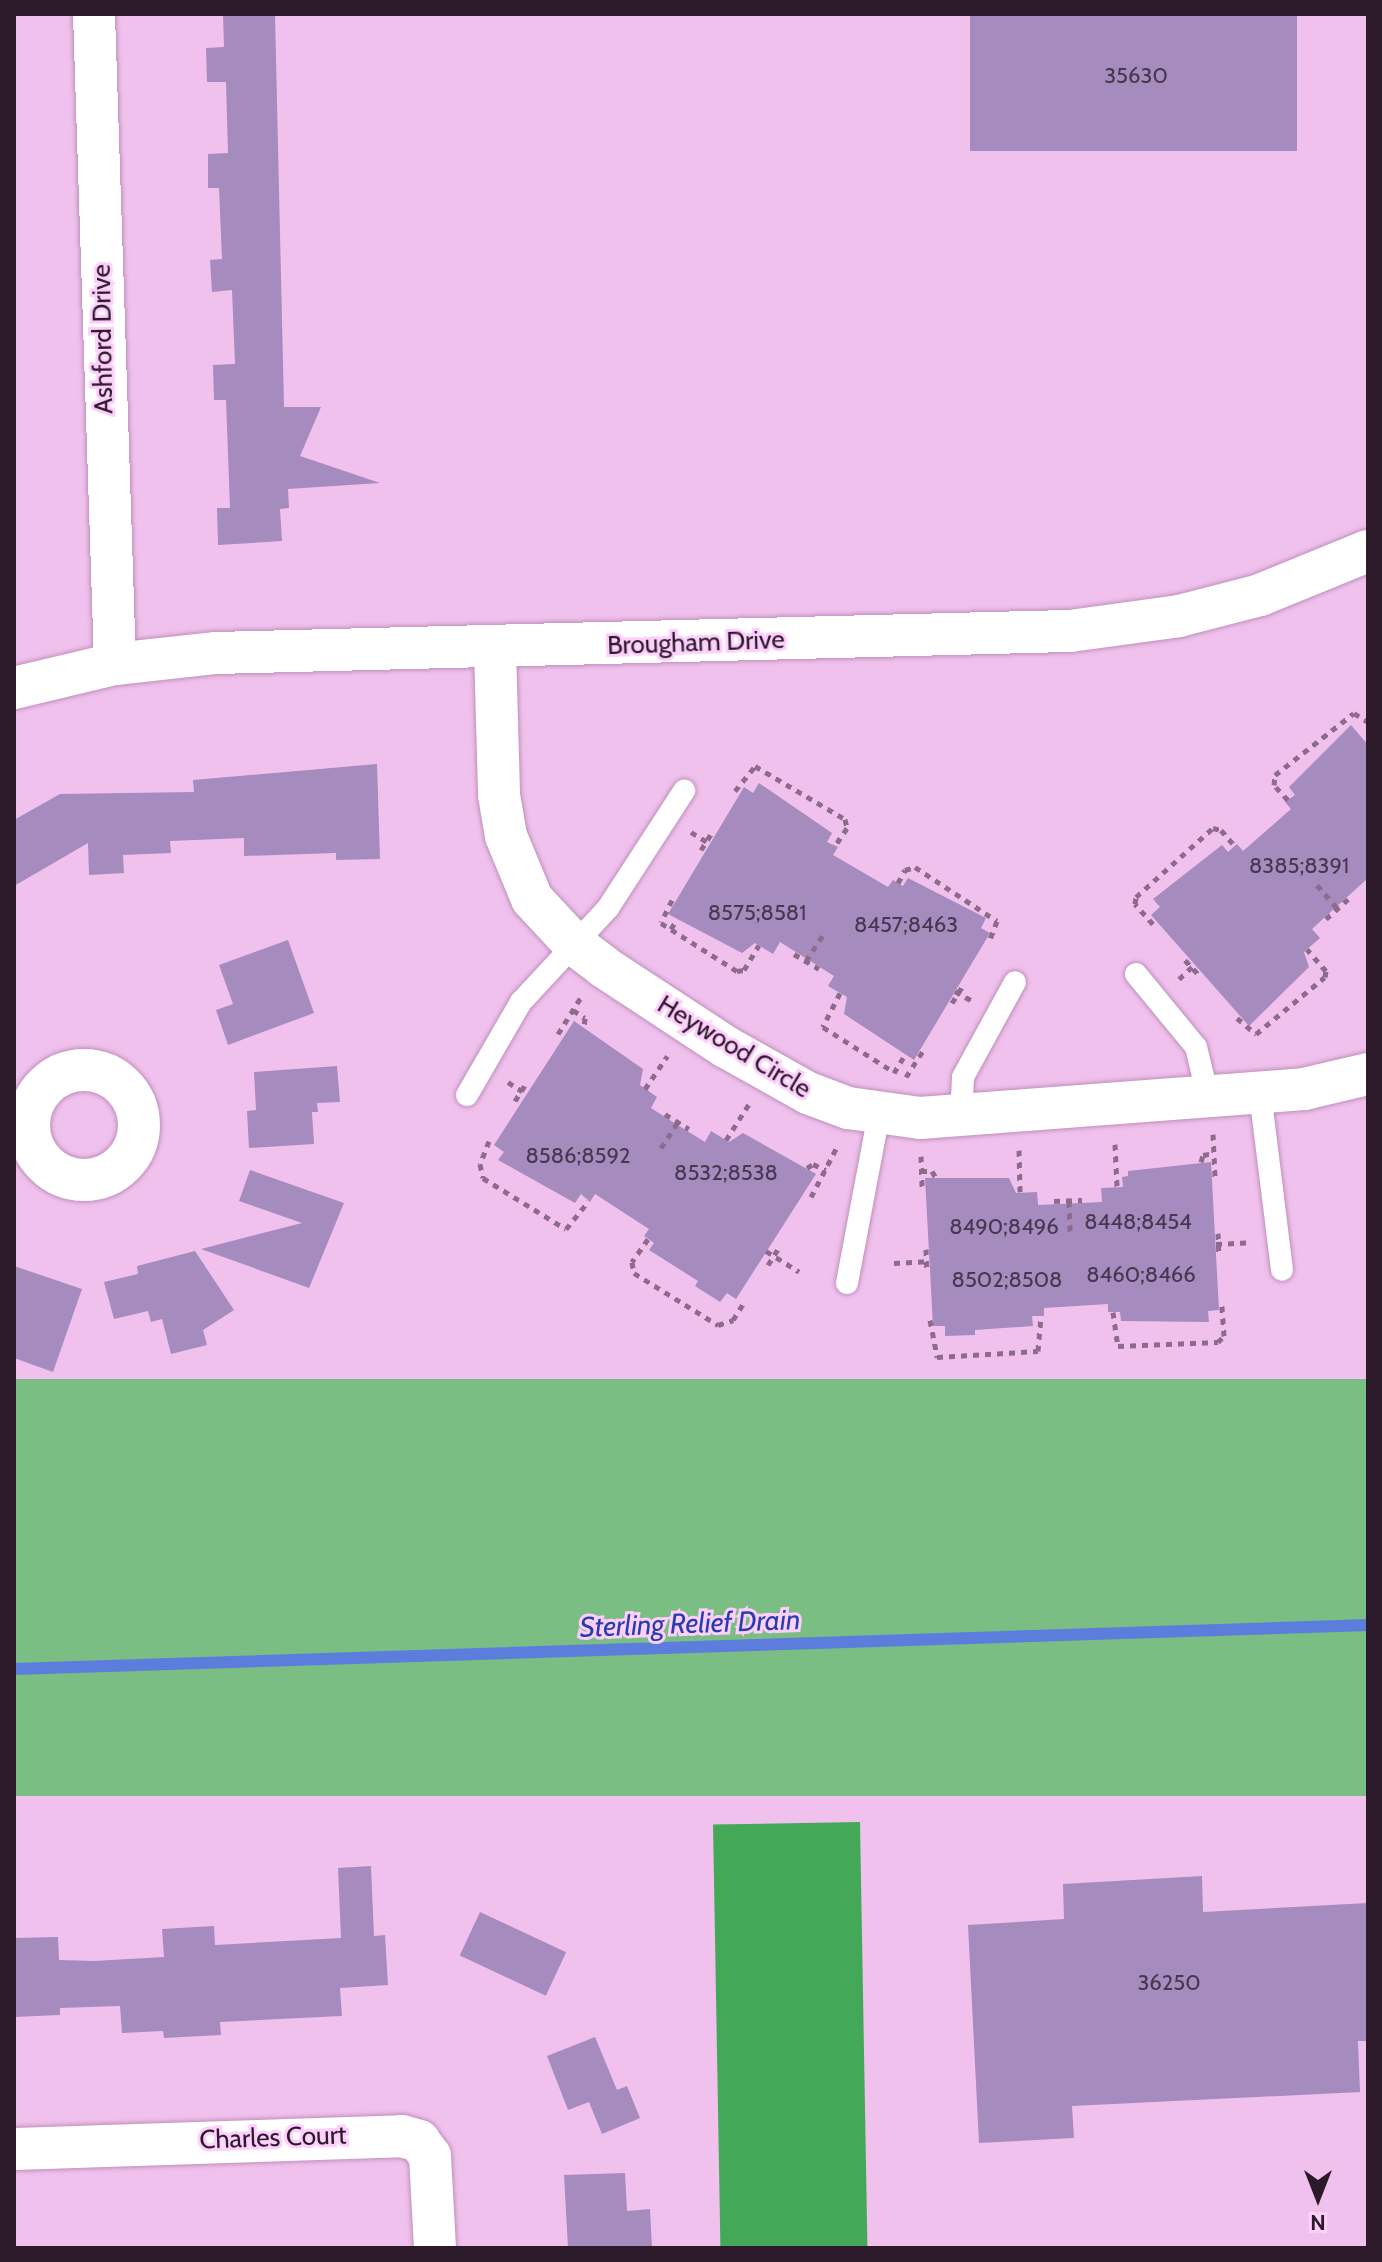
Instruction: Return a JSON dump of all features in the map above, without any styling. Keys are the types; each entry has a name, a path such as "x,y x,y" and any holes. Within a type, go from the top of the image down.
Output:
{"street":[{"name":"Ashford Drive","path":"94,14 115,664"},
{"name":"Brougham Drive","path":"14,688 115,664 216,653 495,649 1070,631 1179,616 1260,595 1368,551"},
{"name":"Heywood Circle","path":"495,649 499,795 506,836 532,899 574,944 763,1070 808,1093 879,1114 1210,1113 1260,1093 1368,1074"},
{"path":"14,1076 35,1079 85,1070 120,1083 138,1115 133,1150 108,1175 74,1179 44,1162 29,1131 14,1085"},
{"path":"29,1131 37,1096 66,1073"},
{"name":"Charles Court","path":"15,2149 402,2136 419,2141 430,2156 435,2248"}],"lane":[{"path":"467,1095 521,1002 608,908 684,791"},
{"path":"1136,974 1196,1047 1210,1113"},
{"path":"961,1116 963,1077 1015,982"},
{"path":"1260,1093 1282,1270"},
{"path":"847,1283 879,1114"}],"path":[{"path":"1288,800 1274,785 1275,775 1354,713 1368,722"},
{"path":"735,791 755,766 845,819 847,828 835,846"},
{"path":"1153,924 1135,904 1136,897 1213,828 1221,830 1235,846"},
{"path":"701,850 711,834"},
{"path":"898,883 905,870 915,867 997,921 990,939"},
{"path":"1317,885 1338,909"},
{"path":"1326,919 1348,899"},
{"path":"672,900 660,921 741,972 759,945"},
{"path":"671,929 677,919"},
{"path":"806,961 823,935"},
{"path":"1237,1018 1252,1034 1265,1027 1327,974 1307,949"},
{"path":"794,954 819,969"},
{"path":"1185,960 1198,974"},
{"path":"1169,988 1193,966"},
{"path":"952,1003 964,984"},
{"path":"558,1034 584,993"},
{"path":"840,993 823,1027 894,1073 908,1076 923,1051"},
{"path":"573,1010 585,1018 584,1027"},
{"path":"1257,1019 1265,1027"},
{"path":"645,1089 671,1049"},
{"path":"894,1073 905,1055"},
{"path":"515,1101 527,1082"},
{"path":"726,1140 752,1100"},
{"path":"1210,1113 1215,1177"},
{"path":"665,1114 689,1129"},
{"path":"661,1148 678,1122"},
{"path":"1114,1137 1117,1187"},
{"path":"811,1197 841,1138"},
{"path":"489,1141 480,1164 483,1178 566,1229 589,1201"},
{"path":"1018,1145 1020,1192"},
{"path":"921,1152 922,1191"},
{"path":"1201,1162 1203,1155 1214,1153"},
{"path":"807,1168 813,1164 826,1170"},
{"path":"921,1171 935,1172 936,1178"},
{"path":"1054,1201 1082,1200"},
{"path":"1069,1201 1070,1232"},
{"path":"1218,1233 1219,1256"},
{"path":"648,1239 632,1262 634,1273 718,1325 733,1320 743,1304"},
{"path":"1217,1244 1251,1242"},
{"path":"768,1265 780,1246"},
{"path":"926,1249 927,1272"},
{"path":"766,1251 799,1272"},
{"path":"894,1263 927,1261"},
{"path":"1113,1312 1118,1346 1218,1342 1224,1336 1222,1305"},
{"path":"930,1320 937,1357 1038,1351 1041,1316"}],"green space":[{"name":"Sterling Relief Drain","path":"14,1379 1368,1379 1368,1796 14,1796"},
{"path":"860,1822 867,2248 720,2248 713,1825"}],"building":[{"path":"223,14 275,14 284,407 321,407 300,456 380,483 288,489 289,508 280,509 282,541 218,545 217,508 230,508 226,400 214,400 213,365 235,364 232,290 212,292 210,260 222,259 219,188 208,188 208,154 228,153 226,82 207,82 206,48 224,47"},
{"path":"970,14 1297,14 1297,151 970,151"},
{"path":"1351,725 1368,745 1368,878 1312,929 1320,938 1304,952 1309,967 1249,1026 1151,915 1160,907 1153,899 1222,845 1228,852 1237,844 1243,851 1291,809 1285,802 1295,795 1289,787"},
{"path":"377,764 380,859 336,860 336,853 244,856 244,838 170,841 171,853 123,855 124,873 89,875 88,843 14,886 14,820 60,794 194,792 193,780"},
{"path":"759,783 832,833 827,842 838,847 833,855 888,887 893,880 903,886 908,878 986,918 981,928 990,933 914,1060 844,1014 847,997 828,986 834,976 780,942 773,954 755,943 742,953 668,914 744,787 753,793"},
{"path":"288,940 314,1013 228,1045 216,1010 233,1004 219,965"},
{"path":"574,1021 643,1069 640,1085 657,1097 651,1108 676,1124 705,1142 711,1131 729,1142 743,1133 816,1174 736,1299 727,1293 720,1302 695,1286 698,1281 649,1250 654,1243 644,1236 649,1229 595,1194 590,1202 581,1194 575,1203 498,1160 504,1152 494,1145"},
{"path":"337,1066 340,1102 317,1103 318,1112 312,1112 314,1144 249,1148 247,1111 256,1110 254,1072"},
{"path":"1211,1162 1219,1310 1208,1311 1209,1322 1121,1321 1120,1312 1108,1312 1108,1304 1044,1308 1044,1316 1032,1316 1033,1326 975,1330 975,1335 945,1336 945,1326 933,1326 925,1178 1009,1178 1016,1193 1037,1192 1038,1205 1102,1202 1101,1188 1123,1187 1122,1177 1128,1176 1128,1171"},
{"path":"250,1170 344,1203 309,1288 201,1249 302,1223 239,1201"},
{"path":"195,1251 234,1310 203,1330 207,1345 171,1354 162,1319 151,1322 148,1311 114,1319 104,1282 138,1274 137,1266"},
{"path":"14,1266 82,1289 53,1372 14,1358"},
{"path":"371,1866 374,1936 385,1935 388,1985 340,1988 342,2016 220,2022 221,2035 164,2038 163,2031 122,2033 120,2006 60,2008 60,2015 14,2017 14,1938 58,1937 59,1960 94,1961 164,1957 162,1929 214,1926 215,1945 341,1938 338,1868"},
{"path":"1202,1876 1203,1912 1368,1903 1368,2041 1358,2041 1360,2092 1072,2106 1074,2138 979,2143 968,1925 1064,1919 1063,1884"},
{"path":"480,1912 566,1952 546,1996 460,1956"},
{"path":"595,2037 617,2090 627,2086 640,2118 602,2134 589,2102 568,2110 547,2056"},
{"path":"625,2173 627,2211 650,2209 652,2248 568,2248 564,2175"}],"waterway":[{"name":"Sterling Relief Drain","path":"14,1669 1368,1625"}]}
